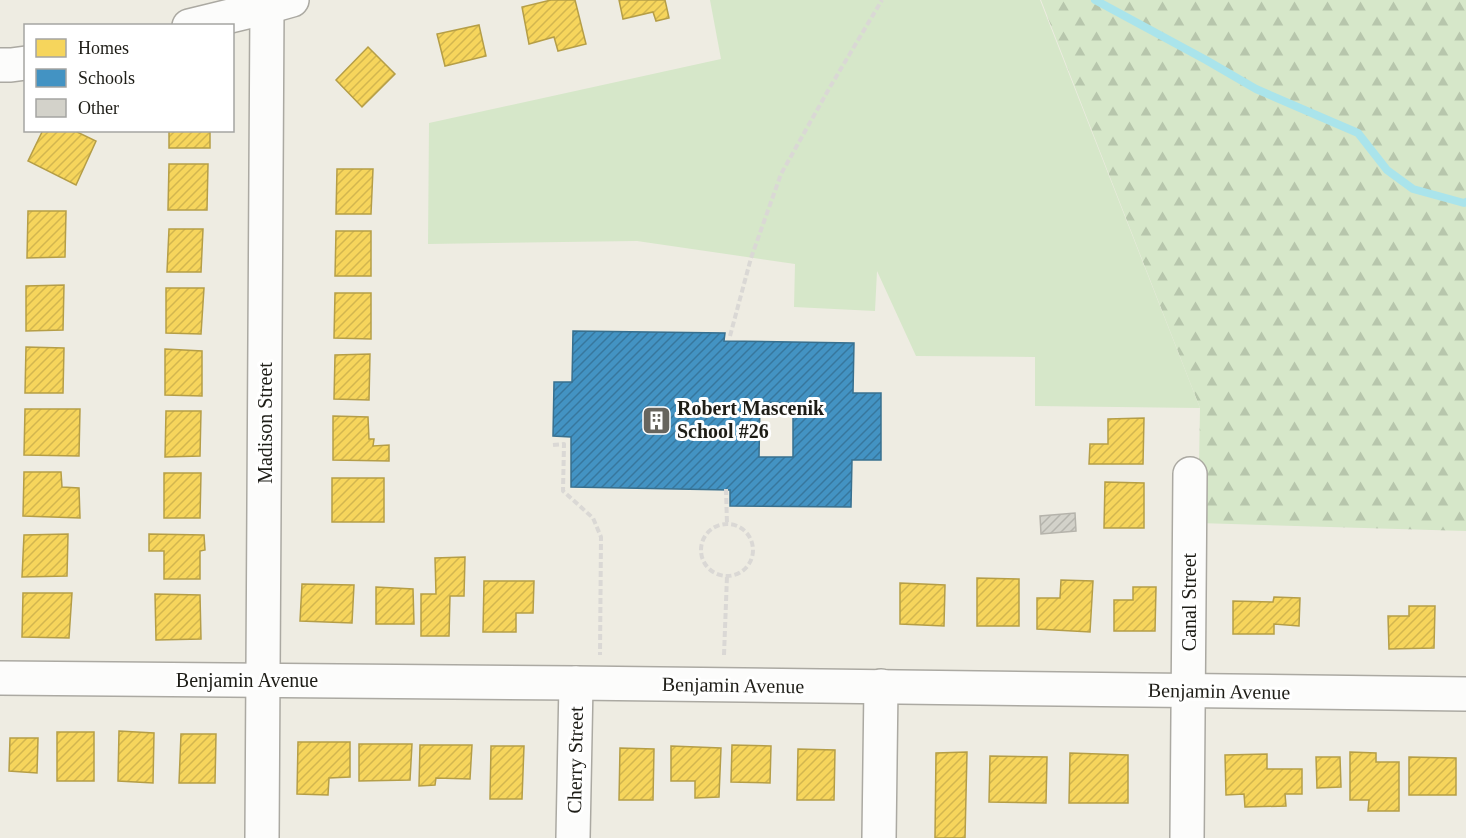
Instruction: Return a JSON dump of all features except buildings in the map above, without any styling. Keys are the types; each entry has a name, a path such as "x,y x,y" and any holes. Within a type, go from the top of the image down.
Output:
{"street":[{"path":"197,24 279,4"},
{"name":"Madison Street","path":"262,838 279,4"},
{"path":"0,65 24,63"},
{"name":"Canal Street","path":"1187,838 1190,474"},
{"name":"Benjamin Avenue","path":"0,678 1466,694"},
{"name":"Cherry Street","path":"573,838 576,683"},
{"path":"879,838 881,686"}],"path":[{"path":"730,336 751,258 781,174 882,0"},
{"path":"553,445 564,444 563,491 593,518 602,537 600,658 607,658"},
{"path":"726,489 727,524"},
{"path":"727,524 744,530 752,546 752,554 743,570 727,576 711,571 702,558 701,550 706,534 712,528 727,524"},
{"path":"724,662 727,576"}],"green space":[{"path":"710,0 1040,0 1200,408 1035,406 1035,357 916,356 877,271 875,311 794,307 795,264 637,241 428,244 429,123 721,59"},
{"path":"1041,0 1466,0 1466,531 1198,523 1200,408"}],"waterway":[{"path":"1095,0 1256,89 1358,133 1387,170 1413,189 1466,202"}],"place":[{"name":"Robert Mascenik School #26","path":"656,420"}]}
